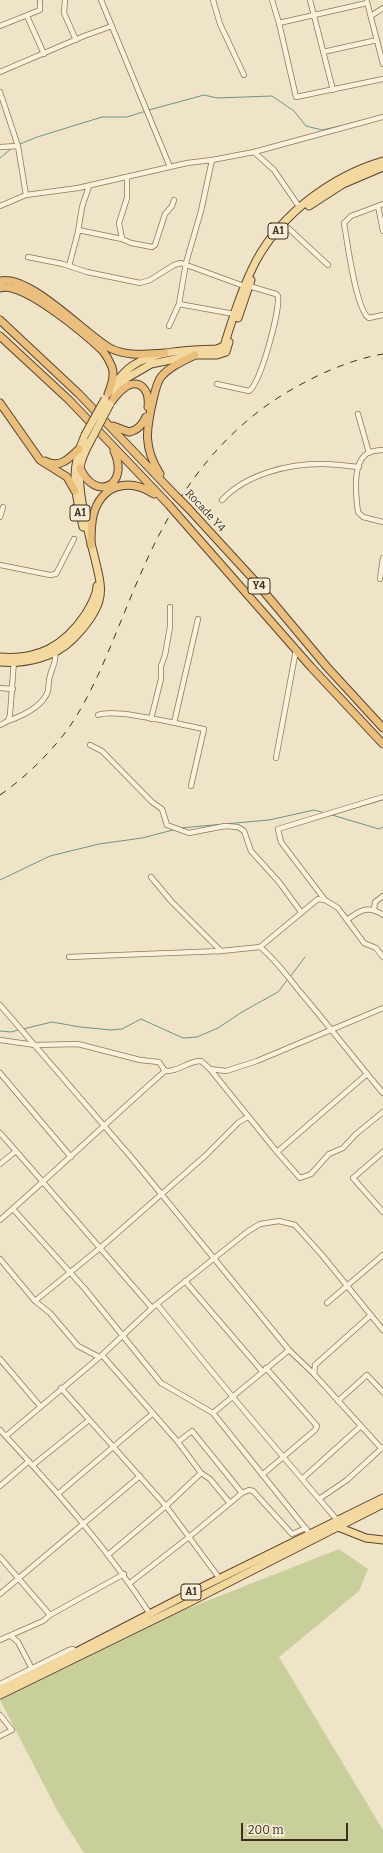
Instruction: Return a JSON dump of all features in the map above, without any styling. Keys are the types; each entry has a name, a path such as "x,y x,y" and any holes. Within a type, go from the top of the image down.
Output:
{"highway":[{"path":"0,281 5,279 15,282 52,302 108,347 131,354 165,353"},
{"path":"0,288 5,286 15,288 42,303 104,352 113,368 109,400"},
{"name":"Rocade Y4","path":"0,320 106,422 188,508 255,581 327,667 383,728"},
{"name":"Rocade Y4","path":"0,336 64,395 169,505 297,649 311,667 383,744"},
{"path":"169,488 154,465 149,453 146,438 147,423 156,388 161,378 172,368 195,356"},
{"path":"106,422 122,431 129,432 135,430 143,424 146,416 148,395 145,388 134,384 123,388 109,400"},
{"path":"0,397 43,459 56,464 61,464 79,449"},
{"path":"0,403 40,460 67,477 75,491"},
{"path":"80,468 85,478 95,486 102,487 115,480 119,473 119,466 112,446"},
{"path":"91,545 93,516 98,503 110,489 120,486 139,487 163,499"}],"main road":[{"name":"A1","path":"0,662 14,660 38,653 62,642 79,624 97,591 95,575 75,491 75,471 79,449 88,438 121,376 133,365 165,353 216,349 224,346 234,314 264,247 300,208 324,188 341,178 383,161"},
{"name":"A1","path":"109,400 127,378 134,372 151,364 195,356 217,355 226,352 247,286 262,260 287,227 312,204 327,193 357,176 383,167"},
{"name":"A1","path":"0,657 14,660 32,660 65,647 77,635 88,620 99,600 100,580 91,545 80,483 80,468 88,438"},
{"name":"A1","path":"0,1695 188,1603 338,1524 383,1498"},
{"name":"A1","path":"0,1689 220,1579 308,1531 338,1524 383,1504"},
{"path":"338,1524 366,1538 383,1540"}],"street":[{"path":"65,0 64,13 76,40"},
{"path":"101,0 125,62 144,102 170,167"},
{"path":"212,0 220,24 244,75"},
{"path":"272,0 279,23 296,97 383,79"},
{"path":"310,0 333,90"},
{"path":"0,26 40,10 40,2"},
{"path":"279,23 314,16 367,2 383,64"},
{"path":"371,16 383,8"},
{"path":"27,16 44,54"},
{"path":"0,72 112,26"},
{"path":"323,52 377,40"},
{"path":"0,92 18,146 26,195"},
{"path":"0,206 26,195 89,186 187,163 254,152 383,117"},
{"path":"0,147 18,146"},
{"path":"254,152 274,170 300,208"},
{"path":"169,326 179,304 186,263 201,211 212,160"},
{"path":"122,239 119,223 127,198 127,177"},
{"path":"69,266 78,230 80,212 89,186"},
{"path":"78,230 152,247 165,214 172,206 174,200"},
{"path":"383,231 381,205 351,216 344,223 353,276 362,311 369,318 383,315"},
{"path":"287,227 328,265"},
{"path":"28,257 69,266 87,272 140,283 150,280 178,263 186,263 247,286 276,294 279,299 262,369 257,380 249,391 217,384"},
{"path":"179,304 234,314"},
{"path":"358,414 369,453"},
{"path":"383,450 369,453 362,459 356,486 358,512 363,517 383,522"},
{"path":"222,500 237,487 268,473 293,466 325,464 359,467"},
{"path":"0,517 3,507"},
{"path":"0,565 50,575 56,574 74,539"},
{"path":"380,579 383,558"},
{"path":"151,719 161,679 161,666 165,655 170,628 170,607"},
{"path":"174,723 198,619"},
{"path":"276,758 297,649"},
{"path":"0,725 20,716 44,700 48,692 50,675 56,661 55,652"},
{"path":"8,721 13,689 14,660"},
{"path":"0,688 13,689"},
{"path":"98,715 105,712 116,713 204,729 191,786"},
{"path":"90,745 102,751 152,802 162,809 167,825 188,832 225,826 238,827 244,831 251,851 279,882 288,897 301,912"},
{"path":"383,797 278,829 281,842 325,900 338,908 364,943 376,948 383,957"},
{"path":"151,877 170,901 221,951"},
{"path":"374,909 375,902 383,896"},
{"path":"69,957 221,951 260,947 318,899 325,900"},
{"path":"347,920 356,913 369,908 374,909 383,915"},
{"path":"260,947 270,954 383,1093"},
{"path":"0,1005 161,1194 289,1350 314,1374 382,1448 347,1480 319,1499"},
{"path":"210,1069 226,1071 257,1061 383,1008"},
{"path":"0,1040 35,1045 78,1044 140,1060 159,1062 165,1071"},
{"path":"0,1220 71,1157 103,1125 165,1071 174,1072 193,1061 201,1060 210,1069 248,1117 300,1178 311,1174 329,1154 343,1148 356,1134 383,1112"},
{"path":"0,1073 71,1157"},
{"path":"277,1152 367,1074"},
{"path":"35,1301 70,1274 205,1156 239,1122 248,1117"},
{"path":"0,1133 152,1308"},
{"path":"0,1164 16,1151"},
{"path":"383,1152 353,1178 383,1212"},
{"path":"13,1209 86,1290 161,1383 213,1413 308,1531 292,1534 254,1491 249,1490 229,1502 189,1537 130,1582"},
{"path":"6,1436 61,1388 101,1356 156,1304 215,1259 247,1232 260,1224 279,1221 295,1225 348,1286 383,1330"},
{"path":"327,1303 383,1255"},
{"path":"0,1259 35,1301 50,1312 78,1346 101,1356 178,1442 201,1473 210,1480 229,1502"},
{"path":"185,1281 317,1426 315,1430 262,1475"},
{"path":"156,1304 232,1398 284,1456 338,1524"},
{"path":"314,1374 315,1365 371,1315"},
{"path":"213,1413 264,1369 289,1350"},
{"path":"0,1359 40,1406"},
{"path":"338,1401 367,1375 383,1392"},
{"path":"61,1388 166,1506 220,1579"},
{"path":"58,1493 152,1414"},
{"path":"0,1486 89,1420"},
{"path":"302,1479 361,1426"},
{"path":"0,1430 58,1493 109,1554 130,1582 150,1614"},
{"path":"178,1442 192,1431 242,1493"},
{"path":"109,1554 166,1506 201,1473"},
{"path":"0,1594 140,1476"},
{"path":"0,1558 50,1615"},
{"path":"0,1640 43,1621 50,1615 124,1574"},
{"path":"11,1636 18,1642 31,1668"},
{"path":"0,1684 68,1650 73,1649 76,1652"},
{"path":"0,1715 12,1730 0,1736"}],"green space":[{"path":"339,1549 368,1569 359,1591 279,1657 383,1830 383,1853 84,1853 58,1812 0,1700 0,1695 138,1628"}],"waterway":[{"path":"149,110 204,95 217,98 272,96 294,111 306,126 322,130 340,126"},
{"path":"20,144 37,137 102,117 127,117 146,111"},
{"path":"0,158 12,148"},
{"path":"180,828 269,820 314,810 325,813"},
{"path":"332,815 379,829 383,827"},
{"path":"0,880 50,856 99,844 142,838 173,830"},
{"path":"290,977 305,957"},
{"path":"23,1029 52,1022 111,1030 122,1029 141,1019 183,1038 197,1037 218,1028 242,1012 278,992 288,979"},
{"path":"0,1031 11,1032 18,1030"}],"railway":[{"path":"0,795 19,781 45,756 77,716 99,673 153,547 178,502 208,461 243,424 284,394 307,381 344,365 357,360 383,354"}]}
